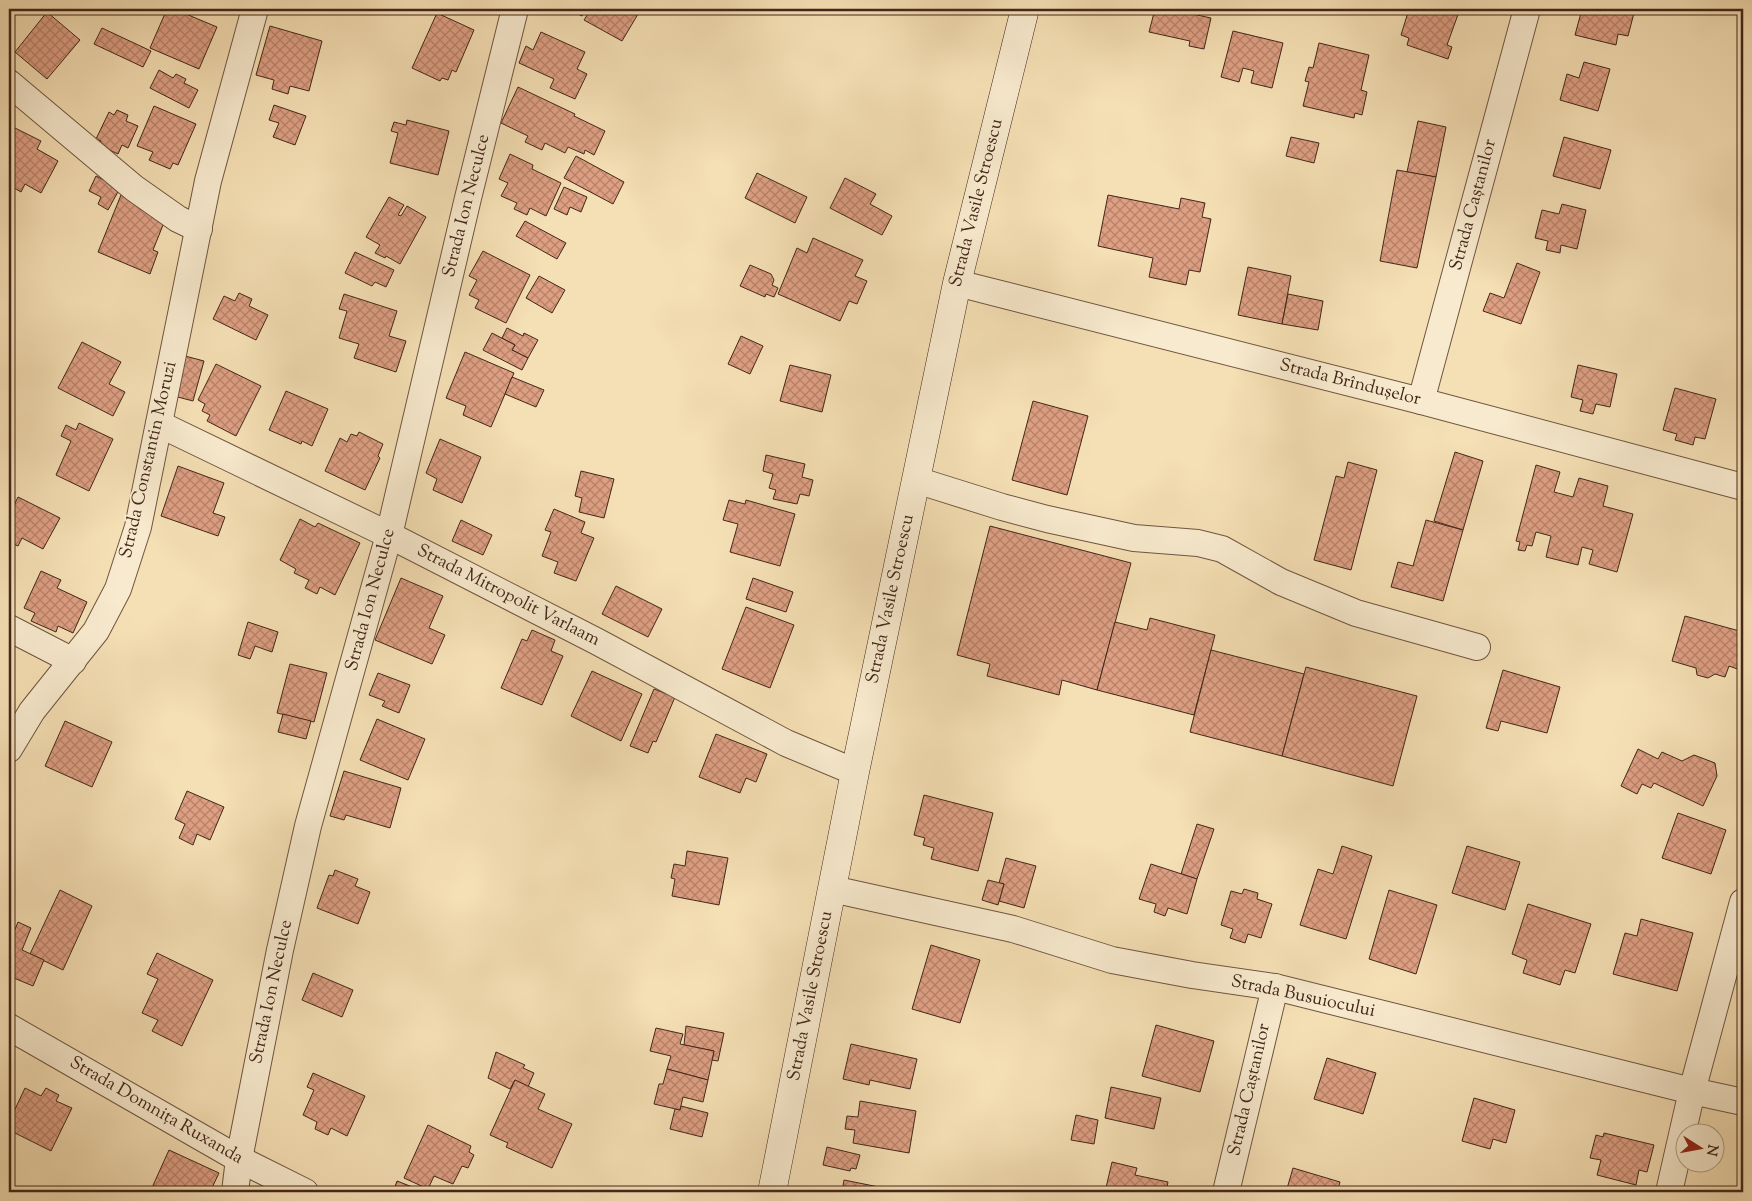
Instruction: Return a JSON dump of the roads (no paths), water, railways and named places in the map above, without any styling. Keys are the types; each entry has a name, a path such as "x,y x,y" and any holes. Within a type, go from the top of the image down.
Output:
{"main road":[{"name":"Strada Vasile Stroescu","path":"772,1192 855,772 957,283 1025,9"}],"street":[{"name":"Strada Constantin Moruzi","path":"9,749 32,711 96,631 118,589 138,527 208,181 255,9"},
{"name":"Strada Ion Neculce","path":"236,1192 239,1159 280,950 308,826 389,535 468,198 515,9"},
{"name":"Strada Caștanilor","path":"1421,401 1527,9"},
{"path":"9,83 134,188 178,219 199,229"},
{"name":"Strada Brîndușelor","path":"957,283 1421,401 1743,487"},
{"name":"Strada Mitropolit Varlaam","path":"159,424 389,535 596,641 786,743 855,772"},
{"path":"916,480 1047,519 1134,538 1198,543 1222,549 1281,582 1356,613 1477,646"},
{"path":"9,628 73,661"},
{"name":"Strada Busuiocului","path":"832,889 1012,929 1112,960 1192,975 1275,987 1743,1102"},
{"path":"1669,1192 1692,1091 1743,902"},
{"name":"Strada Caștanilor","path":"1226,1192 1275,987"},
{"name":"Strada Domnița Ruxanda","path":"9,1027 239,1159 305,1192"}]}
